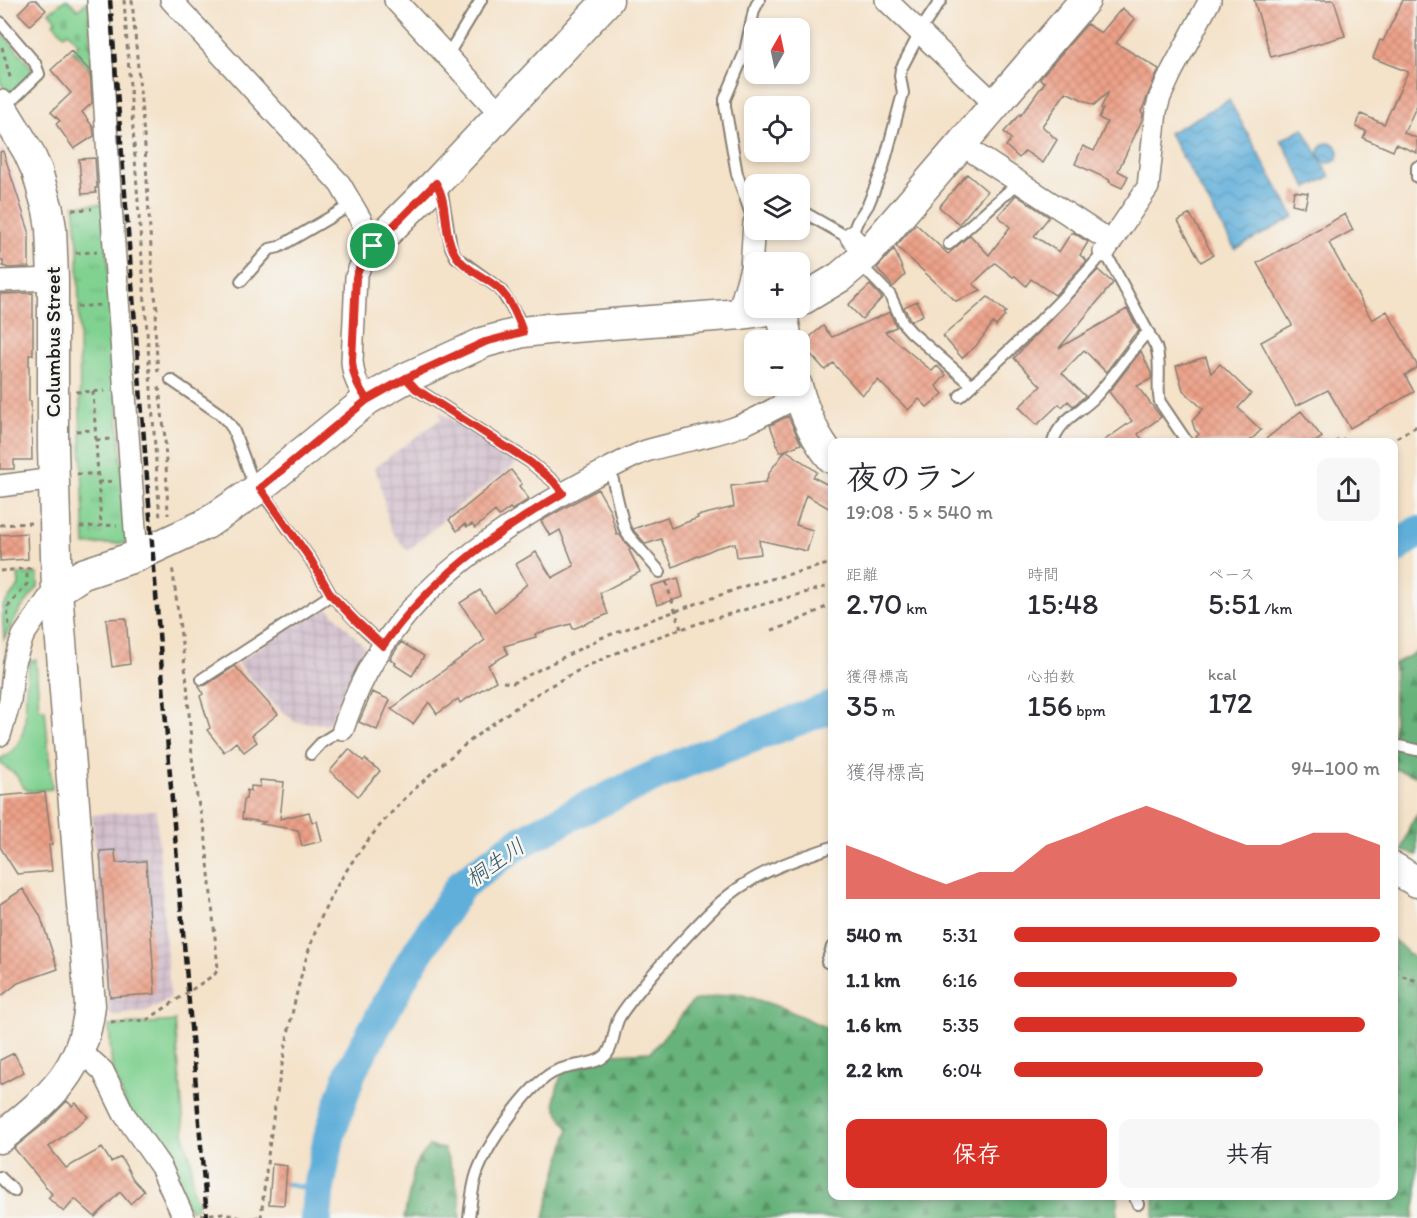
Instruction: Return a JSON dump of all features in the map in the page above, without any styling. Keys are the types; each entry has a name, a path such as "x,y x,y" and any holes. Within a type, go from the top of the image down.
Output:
{"street":[{"path":"98,0 137,556"},
{"path":"171,0 340,184 353,204 373,246"},
{"path":"395,0 501,113"},
{"path":"367,400 357,385 352,361 356,277 363,259 608,0"},
{"path":"886,0 996,105"},
{"path":"810,295 840,277 859,251 962,145 1084,0"},
{"path":"962,145 1107,247 1148,188 1156,111 1172,71 1210,0"},
{"name":"Columbus Street","path":"0,1138 57,1088 78,1054 87,1028 90,996 57,591 65,477 51,228 43,190 5,99"},
{"path":"741,314 741,303 751,268 753,240"},
{"path":"0,281 53,279"},
{"path":"0,735 10,701 7,662 48,599 83,573 137,556 206,524 260,488 367,400 406,378 485,342 523,332 607,323 744,314"},
{"path":"343,729 358,693 383,646 398,624 439,582 510,526 563,493 646,451 733,429 789,396"},
{"path":"800,396 814,433 828,452"},
{"path":"0,486 65,477"},
{"path":"1398,870 1417,882"},
{"path":"78,1054 93,1062 103,1071 124,1114 161,1167 191,1217"}],"lane":[{"path":"447,56 481,0"},
{"path":"744,194 737,174 725,99 745,52 754,10 759,0"},
{"path":"859,251 857,222 868,205 883,168 903,93 901,69 941,0"},
{"path":"0,22 35,63 39,74 5,99"},
{"path":"1417,167 1417,177"},
{"path":"436,183 442,193 451,247 456,257 500,290 517,316 523,332"},
{"path":"950,244 1018,183"},
{"path":"241,281 270,249 279,247 353,204"},
{"path":"810,216 842,234 859,251 890,295 903,323 972,385"},
{"path":"1107,247 1110,261 1159,356 1160,402 1184,438"},
{"path":"960,396 1088,271 1107,247"},
{"path":"1054,438 1066,420 1093,399 1143,337 1149,333"},
{"path":"406,378 416,389 530,462 553,481 563,493"},
{"path":"171,380 228,422 233,429 247,469 311,560 331,595 383,646"},
{"path":"610,468 628,535 660,573"},
{"path":"202,679 331,595"},
{"path":"311,754 322,742 343,729"},
{"path":"1398,746 1417,750"},
{"path":"469,1218 473,1186 483,1158 502,1128 531,1091 553,1072 568,1066 597,1062 608,1053 620,1017 637,993 708,913 727,896 762,875 828,849"},
{"path":"0,1177 14,1191"}],"path":[{"path":"124,0 160,524"},
{"path":"132,0 145,147 153,282 158,309 155,328 165,438 168,519"},
{"path":"0,42 5,99"},
{"path":"74,254 101,252"},
{"path":"75,307 105,305"},
{"path":"75,392 110,390"},
{"path":"93,391 101,526"},
{"path":"1396,438 1417,426"},
{"path":"76,431 95,430"},
{"path":"96,440 113,438"},
{"path":"65,477 98,474"},
{"path":"98,482 116,481"},
{"path":"0,525 38,523"},
{"path":"80,527 119,525"},
{"path":"104,1023 147,1020 215,974 218,969 205,831 193,767 187,683 171,560"},
{"path":"503,682 513,683 601,638 675,611 748,585 828,564"},
{"path":"11,632 7,620 7,608 27,584 27,568"},
{"path":"0,571 37,568"},
{"path":"660,573 666,579 681,629"},
{"path":"254,1218 262,1217 269,1143 297,985 322,916 352,861 376,830 408,795 475,736 516,707 559,681 604,659 681,629 828,586"},
{"path":"772,630 789,625 828,606"},
{"path":"1398,974 1417,981"},
{"path":"191,1217 223,1213 241,1218"}],"shaded area":[{"path":"0,143 20,191 31,238 0,240"},
{"path":"439,412 519,462 460,505 408,551 392,532 379,478 374,468 442,418"},
{"path":"324,604 364,646 366,654 346,687 328,724 295,722 271,701 237,663"},
{"path":"156,810 170,998 145,1012 111,1015 109,1013 92,815"}],"green space":[{"path":"68,0 78,10 89,0 92,73 72,51 79,44 68,32 64,35 53,23 56,20 49,12"},
{"path":"0,30 32,68 32,75 9,95 0,81"},
{"path":"104,204 127,543 85,545 80,412 78,245 74,205"},
{"path":"18,574 38,574 38,587 20,610 4,639 2,607 19,586"},
{"path":"1417,652 1417,776 1398,770 1398,662"},
{"path":"36,660 39,709 45,709 52,789 29,791 24,788 16,775 0,763 0,759 12,751 24,729 29,664 30,661"},
{"path":"1417,815 1417,855 1402,851 1410,825"},
{"path":"1398,944 1417,961 1417,1194 1413,1218 1154,1218 1154,1200 1398,1200"},
{"path":"736,993 783,1008 828,1029 828,1200 1118,1200 1117,1218 544,1218 569,1129 555,1102 562,1072 613,1054 651,1052 693,1001"},
{"path":"175,1021 185,1141 191,1160 193,1192 197,1199 197,1208 190,1210 127,1106 112,1070 109,1026"},
{"path":"429,1146 444,1149 458,1191 460,1218 404,1218 415,1165"}],"water":[{"path":"1229,100 1294,217 1235,249 1169,133"},
{"path":"1303,128 1330,177 1307,188 1281,140"},
{"path":"1329,143 1336,146 1339,153 1336,160 1329,163 1322,160 1319,153 1322,146"}],"building":[{"path":"31,0 36,0 46,10 30,25 18,13"},
{"path":"1254,0 1334,0 1345,36 1271,57"},
{"path":"1403,0 1417,0 1417,105 1404,133 1417,138 1417,153 1396,144 1393,151 1363,138 1366,131 1356,127 1361,114 1384,124 1408,72 1373,58 1380,40 1383,41"},
{"path":"1122,8 1135,19 1116,43 1159,69 1141,112 1143,113 1142,120 1118,171 1128,176 1122,188 1075,164 1083,146 1094,151 1107,122 1099,118 1109,91 1094,105 1066,92 1042,126 1057,140 1043,163 1025,151 1019,158 1006,146 1011,139 1004,132 1021,115 1045,82 1040,80 1041,77 1087,24 1101,33"},
{"path":"71,51 90,71 92,103 82,112 93,127 94,136 74,149 56,124 60,121 51,112 71,93 51,70"},
{"path":"3,151 29,231 29,267 8,268 3,266 3,261 0,261 0,152"},
{"path":"95,158 96,193 82,194 79,159"},
{"path":"967,174 987,191 959,224 939,207"},
{"path":"1294,191 1308,193 1305,207 1292,204"},
{"path":"1016,195 1049,217 1034,236 1059,252 1071,233 1088,242 1080,255 1087,261 1055,295 1031,279 1026,286 995,263 973,284 981,290 956,301 896,246 916,224 948,254 970,235 989,255 1010,227 998,216"},
{"path":"1190,214 1213,255 1201,262 1178,221"},
{"path":"1345,214 1353,230 1329,243 1372,320 1387,311 1417,365 1417,368 1405,375 1414,392 1350,428 1328,390 1296,406 1261,342 1292,325 1257,263"},
{"path":"894,249 905,275 893,287 877,268"},
{"path":"1098,270 1113,283 1059,348 1127,309 1139,331 1106,372 1084,350 1062,373 1085,396 1073,406 1068,401 1062,407 1059,404 1037,425 1019,407 1041,386 1014,358"},
{"path":"870,285 882,298 862,319 848,305"},
{"path":"33,293 33,355 29,355 32,460 14,460 14,469 0,469 0,294"},
{"path":"988,297 1006,312 1003,314 1005,316 996,326 993,323 976,346 962,358 943,336"},
{"path":"917,301 923,315 911,321 904,307"},
{"path":"890,312 896,327 885,332 932,371 937,366 946,375 936,386 943,394 927,407 919,399 908,410 878,380 862,395 833,363 825,370 810,353 811,336 823,326 832,337"},
{"path":"1141,351 1151,373 1151,379 1137,386 1161,417 1138,434 1141,438 1108,438 1132,421 1109,392"},
{"path":"1206,357 1211,373 1220,364 1251,394 1238,408 1261,430 1253,438 1196,438 1199,434 1192,421 1203,409 1183,390 1176,366"},
{"path":"1301,411 1322,437 1321,438 1267,438"},
{"path":"788,416 801,444 780,452 770,425"},
{"path":"786,450 817,472 813,477 828,485 828,508 806,495 796,525 813,530 807,551 759,540 761,554 737,557 735,543 716,548 673,567 661,539 646,544 633,529 667,517 671,528 698,518 697,516 734,507 731,486 766,482 770,471"},
{"path":"511,470 522,484 519,486 529,499 499,516 495,511 475,528 472,524 467,527 465,524 457,531 449,520"},
{"path":"598,489 610,510 617,535 619,534 631,549 629,550 640,572 600,593 608,614 573,629 571,624 504,646 508,654 488,665 496,681 460,703 458,699 437,714 429,702 413,724 391,709 485,640 460,603 480,590 495,612 527,584 516,564 536,552 552,578 574,566 560,530 550,536 541,521"},
{"path":"27,533 28,559 0,561 0,535"},
{"path":"678,578 683,597 657,605 651,586"},
{"path":"126,618 130,664 112,667 106,619"},
{"path":"401,642 424,656 412,676 390,659"},
{"path":"235,666 278,714 252,735 257,742 244,752 236,742 224,752 207,730 210,728 200,696 203,694 199,686 206,685"},
{"path":"372,692 390,700 377,730 359,722"},
{"path":"349,749 380,771 358,796 330,771"},
{"path":"260,780 284,782 280,819 309,812 312,822 317,821 322,841 302,846 298,830 242,819 247,790 251,791 251,786 260,787"},
{"path":"45,792 52,845 49,845 52,871 17,874 0,847 0,796"},
{"path":"115,850 116,863 146,861 155,994 110,997 100,851"},
{"path":"23,889 40,915 58,969 18,983 0,997 0,904"},
{"path":"14,1053 24,1072 0,1085 0,1060"},
{"path":"67,1101 72,1106 76,1103 88,1117 49,1147 66,1168 102,1148 111,1162 121,1157 133,1179 144,1191 130,1204 120,1192 95,1217 75,1199 64,1212 48,1198 52,1194 14,1148 45,1123"},
{"path":"272,1164 287,1166 284,1205 269,1204"}],"waterway":[{"name":"桐生川","path":"1398,546 1417,532"},
{"name":"桐生川","path":"316,1218 318,1193 329,1137 351,1071 409,966 461,885 516,845 577,812 683,763 828,709"},
{"path":"286,1184 318,1193"}],"railway":[{"path":"110,0 207,1218"}],"route":[{"path":"373,246 363,259 356,277 352,361 357,385 367,400 406,378 416,389 460,419 530,462 559,486 563,493 510,526 439,582 398,624 383,646 331,595 311,560 260,488 367,400 406,378 485,342 523,332 517,316 500,290 456,257 451,247 442,193 436,183 373,246"}]}
